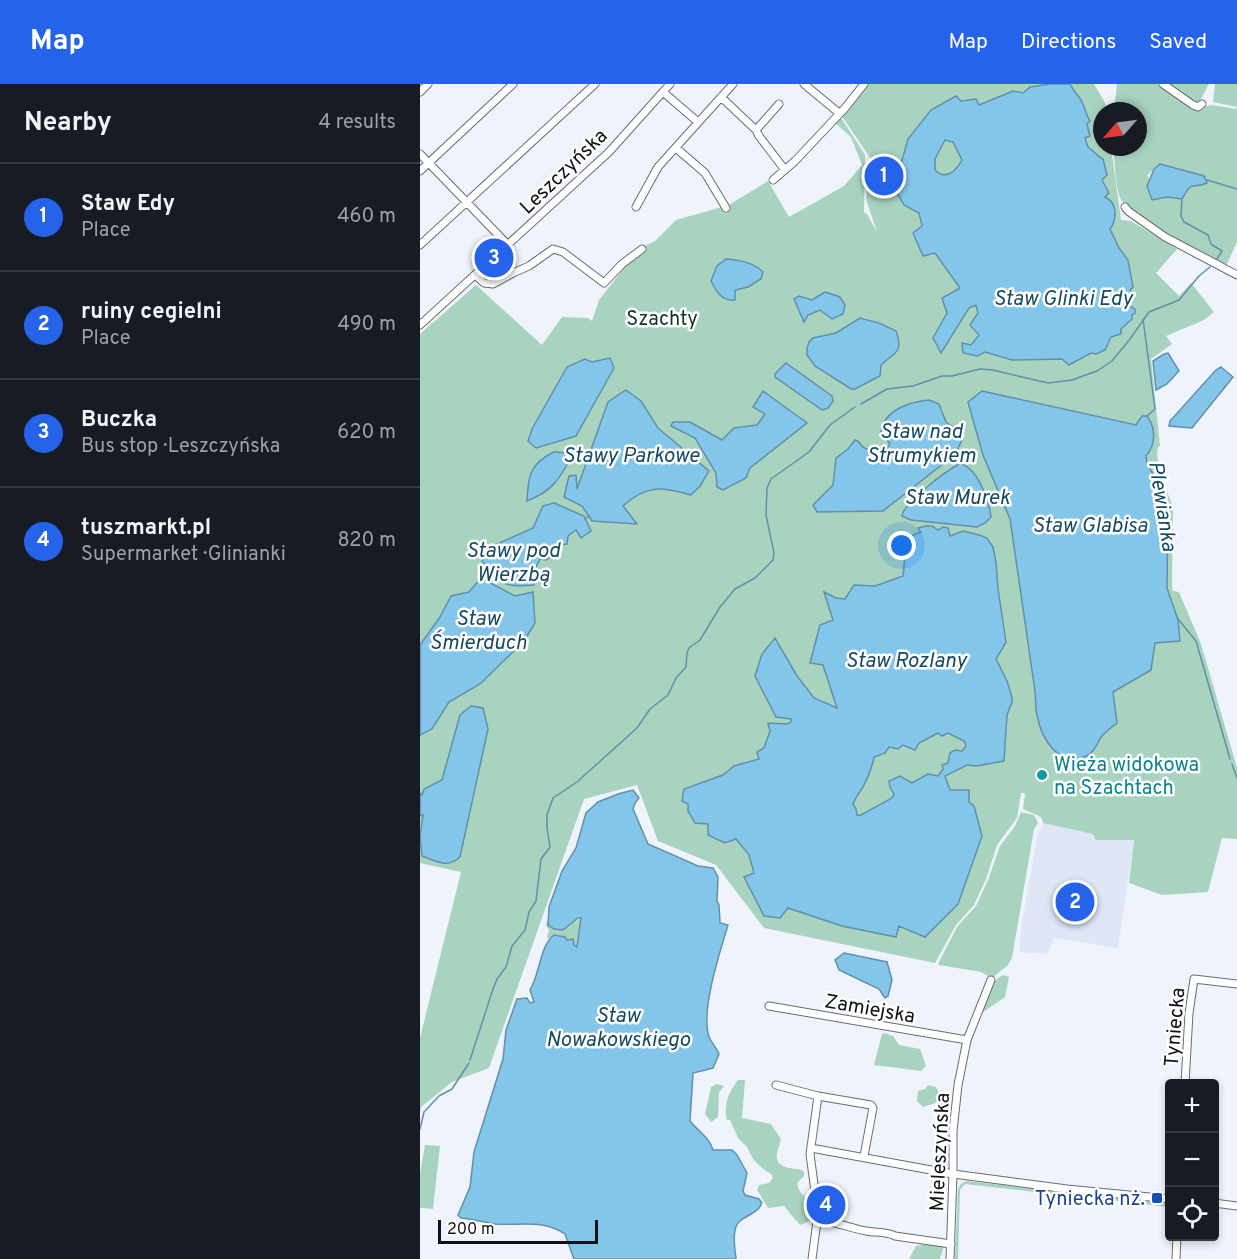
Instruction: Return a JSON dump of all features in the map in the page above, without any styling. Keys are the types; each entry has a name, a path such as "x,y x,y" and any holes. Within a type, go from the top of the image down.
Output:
{"street":[{"path":"420,92 428,84"},
{"path":"420,171 513,84"},
{"path":"420,245 595,84"},
{"name":"Leszczyńska","path":"420,325 609,152 670,84"},
{"path":"636,207 658,167 733,84"},
{"path":"804,84 839,113"},
{"path":"773,180 785,170 864,84"},
{"path":"1163,84 1196,106 1202,104"},
{"path":"663,92 698,122"},
{"path":"721,98 756,130 785,170"},
{"path":"756,130 779,104"},
{"path":"676,148 705,173 726,208"},
{"path":"420,154 508,245"},
{"path":"1125,207 1160,233 1237,276"},
{"path":"475,275 484,283 493,284 529,266 553,249 563,252 604,283 622,264 642,249"},
{"name":"Tyniecka","path":"1185,1079 1189,1014 1194,979 1237,984"},
{"name":"Mieleszyńska","path":"950,1259 954,1120 966,1040 991,981"},
{"name":"Zamiejska","path":"769,1006 966,1040"},
{"path":"776,1085 819,1096 871,1105 873,1108 864,1156"},
{"path":"812,1259 818,1220 811,1148 819,1096"},
{"path":"811,1148 954,1174 1067,1189 1165,1199"},
{"path":"1219,1204 1237,1206"},
{"path":"818,1220 874,1232 885,1232 895,1236 951,1244"},
{"path":"1176,1259 1177,1241"}],"shaded area":[{"path":"1044,822 1134,840 1118,948 1054,938 1048,954 1019,952 1037,837"}],"green space":[{"name":"Szachty","path":"865,84 1094,84 1104,101 1093,102 1093,156 1112,156 1121,220 1131,221 1177,249 1156,273 1179,296 1191,283 1214,312 1204,320 1166,336 1172,344 1151,359 1160,446 1157,453 1159,471 1173,507 1172,587 1173,591 1179,592 1201,644 1237,768 1237,839 1222,838 1208,892 1162,895 1129,883 1134,840 1096,840 1093,834 1043,823 1041,817 1023,809 1025,793 1021,793 1017,818 997,845 986,879 974,905 956,925 935,963 764,928 716,865 658,841 637,785 584,799 489,1068 452,1082 421,1107 420,1112 420,1038 461,872 420,863 420,334 476,285 542,345 562,317 588,318 592,321 599,300 639,249 655,241 676,220 729,205 768,181 789,217 844,186 862,165 851,137 834,122 840,116 865,155 864,212 877,232 866,199 871,159 841,115","holes":["726,259 740,260 757,266 748,287 735,290 735,300 725,300","865,318 897,334 899,347 889,360 881,365 880,375 851,389 810,360 807,348 813,338 836,333","753,408 806,423 750,468 746,478 717,487 716,473 695,438 706,432 722,440 734,428 757,425 765,414"]},
{"path":"1117,84 1159,84 1199,108 1212,105 1237,109 1237,242 1226,266 1137,215 1120,198 1114,156 1147,156 1147,102 1115,102","holes":["1160,164 1204,176 1207,183 1190,187 1183,199 1167,197 1152,200 1147,188 1149,177 1147,176"]},
{"path":"1167,84 1209,84 1198,104"},
{"path":"1215,84 1237,84 1237,107 1213,102"},
{"path":"1021,812 1034,815 1038,823 1034,829 1012,958 1008,965 992,978 981,972 939,965 957,927 976,906 1000,846 1015,826"},
{"path":"549,916 549,925 571,924 581,918 577,948 567,941 550,937 548,939 549,930 546,925"},
{"path":"1003,975 1009,977 1005,997 983,1012 992,986"},
{"path":"882,1034 893,1036 899,1045 920,1049 926,1066 921,1071 874,1065"},
{"path":"738,1080 745,1080 742,1118 771,1124 781,1139 777,1153 778,1162 785,1167 804,1172 804,1176 797,1183 802,1194 810,1201 810,1221 800,1225 784,1206 768,1208 757,1190 759,1185 769,1183 773,1178 753,1159 747,1147 738,1138 730,1120 727,1120 728,1099"},
{"path":"717,1084 724,1086 719,1093 718,1117 711,1122 705,1114 711,1087"},
{"path":"928,1085 936,1087 938,1102 923,1107 917,1101 918,1091 925,1089"},
{"path":"425,1145 440,1146 433,1209 420,1208 420,1174"},
{"path":"966,1181 1165,1203 1165,1207 965,1184 960,1190 958,1259 955,1259 958,1189"},
{"path":"934,1243 944,1246 940,1259 909,1259 916,1246"}],"water":[{"name":"Staw Glinki Edy","path":"1070,84 1082,102 1090,121 1087,124 1090,136 1085,138 1088,147 1093,151 1093,156 1103,159 1107,175 1102,180 1109,193 1105,197 1112,203 1115,211 1110,229 1128,260 1133,287 1130,290 1134,294 1127,299 1129,306 1135,309 1135,313 1121,329 1121,334 1111,337 1105,350 1096,354 1091,353 1069,365 1062,359 1012,360 985,352 977,356 963,353 962,343 971,345 979,335 970,325 978,313 976,305 969,308 941,353 933,338 947,313 942,298 960,288 935,253 923,256 913,233 922,226 919,213 904,205 897,193 896,181 908,139 931,110 956,96 961,101 976,99 979,105 1013,91 1023,93 1030,87","holes":["945,140 953,142 962,160 957,168 947,175 935,170 935,159"]},
{"path":"1160,164 1204,176 1207,183 1190,187 1182,199 1167,197 1152,200 1147,186 1154,169"},
{"path":"726,259 750,264 763,272 761,279 748,287 735,290 735,300 723,298 711,281 717,266"},
{"path":"825,292 840,297 845,305 843,314 832,319 820,310 808,315 804,322 794,299 799,296 812,300"},
{"path":"860,318 896,331 899,344 894,355 881,365 880,376 851,389 815,366 807,355 807,348 813,338 836,333"},
{"path":"1168,353 1179,371 1167,384 1156,390 1153,361"},
{"path":"610,358 614,368 576,436 536,448 528,441 532,429 567,367 585,359 592,362"},
{"path":"786,363 832,396 833,401 828,408 822,410 775,377 775,374"},
{"path":"1221,367 1233,377 1192,428 1169,426 1170,421"},
{"name":"Stawy Parkowe","path":"626,390 641,401 658,428 709,471 691,495 672,490 655,489 632,499 623,506 637,524 592,521 582,506 564,497 569,476 576,475 577,489 608,402"},
{"name":"Stawy Parkowe","path":"763,391 807,423 750,468 746,478 723,490 717,487 716,473 695,438 671,426 673,422 690,422 722,440 734,428 757,425 765,414 753,407"},
{"name":"Staw Glabisa","path":"982,391 1136,425 1142,416 1147,416 1152,425 1154,436 1152,447 1146,456 1147,463 1168,503 1167,588 1178,620 1180,641 1155,643 1151,670 1113,692 1117,723 1100,738 1091,753 1078,759 1069,759 1054,750 1039,724 1010,519 983,455 968,402"},
{"name":"Staw nad Strumykiem","path":"929,400 939,404 946,422 961,433 961,441 953,456 883,511 817,512 813,505 833,485 836,458 855,440 870,450 886,449 890,444 881,432 887,418 906,405"},
{"path":"554,452 569,453 571,458 554,484 527,501 528,484 532,471 540,461"},
{"name":"Staw Murek","path":"959,464 971,470 981,485 991,517 985,523 977,527 911,520 902,516 904,510 917,496"},
{"name":"Stawy pod Wierzbą","path":"554,503 584,516 591,531 581,538 576,530 568,536 567,544 554,546 554,555 546,560 540,559 535,569 538,574 534,585 515,586 504,583 482,561 488,548 533,528 543,506"},
{"name":"Staw Rozlany","path":"932,526 938,530 943,527 948,528 950,536 963,531 979,535 987,538 993,547 1006,642 996,659 1012,697 1007,715 1004,761 977,766 967,765 945,776 950,790 969,790 969,802 974,806 982,836 958,904 925,937 899,926 896,937 842,926 788,908 780,918 764,916 744,877 754,873 749,855 736,839 725,843 708,835 708,824 695,823 688,811 688,804 682,801 684,789 723,775 734,766 759,759 757,752 764,748 770,731 768,723 787,724 791,722 791,719 776,717 755,676 762,654 775,638 797,676 814,698 837,708 823,665 810,663 820,625 833,620 824,592 836,598 845,599 854,585 875,586 903,576 907,544 912,536 921,532 918,528","holes":["938,733 942,736 948,733 964,741 966,746 962,751 955,750 950,753 948,763 942,765 943,769 938,776 928,774 912,783 900,776 889,781 894,794 892,798 857,815 853,804 867,780 874,757 885,753 889,747 898,749 903,745 915,750 919,743"]},
{"name":"Staw Śmierduch","path":"481,578 515,596 533,592 535,623 524,641 480,684 449,702 432,729 420,735 420,645 440,617 451,596 469,592"},
{"path":"471,706 483,708 488,729 460,857 451,863 442,863 422,856 420,837 423,815 420,816 420,793 422,795 424,789 442,780 460,715"},
{"name":"Staw Nowakowskiego","path":"633,790 639,798 633,809 648,844 698,866 713,868 718,877 717,901 720,923 728,925 713,979 707,1022 709,1036 719,1054 713,1068 693,1073 690,1121 707,1138 713,1150 732,1150 737,1155 747,1173 743,1191 745,1195 759,1199 762,1203 735,1228 736,1259 574,1259 565,1234 557,1229 531,1224 495,1224 461,1218 458,1215 470,1187 474,1152 503,1059 506,1030 517,999 527,998 530,1003 534,1002 530,990 546,946 554,935 565,937 567,940 573,939 577,947 581,918 563,930 554,929 548,925 549,907 562,871 576,848 586,813 598,802"},
{"path":"844,953 887,962 892,980 888,996 885,998 879,989 839,970 835,960"}],"waterway":[{"path":"1207,180 1237,189"},
{"path":"1182,198 1181,216 1184,222 1208,235 1211,244 1222,251 1217,259"},
{"path":"861,404 887,389 913,386 942,376 952,376 980,369 1048,383 1072,380 1097,371 1112,361 1149,312 1179,300 1199,276 1210,267"},
{"name":"Plewianka","path":"1143,319 1155,409 1147,416"},
{"path":"470,1060 497,979 506,967 512,946 525,930 529,912 536,901 541,859 550,847 547,815 553,798 577,782 637,728 650,709 668,695 676,678 686,667 689,648 700,640 720,607 735,589 755,578 773,560 774,553 766,515 767,488 771,479 809,452 830,425 855,407"},
{"path":"585,519 589,516"},
{"name":"Plewianka","path":"1178,619 1196,641 1230,759"},
{"name":"Plewianka","path":"1232,764 1237,778"},
{"path":"420,1129 424,1112 439,1096 452,1089 469,1063"}],"place":[{"name":"Staw Edy","path":"884,176"},
{"name":"Buczka","path":"494,258"},
{"name":"Wieża widokowa na Szachtach","path":"1042,775"},
{"name":"ruiny cegielni","path":"1075,902"},
{"name":"Tyniecka nż.","path":"1157,1198"},
{"name":"tuszmarkt.pl","path":"826,1205"}]}
